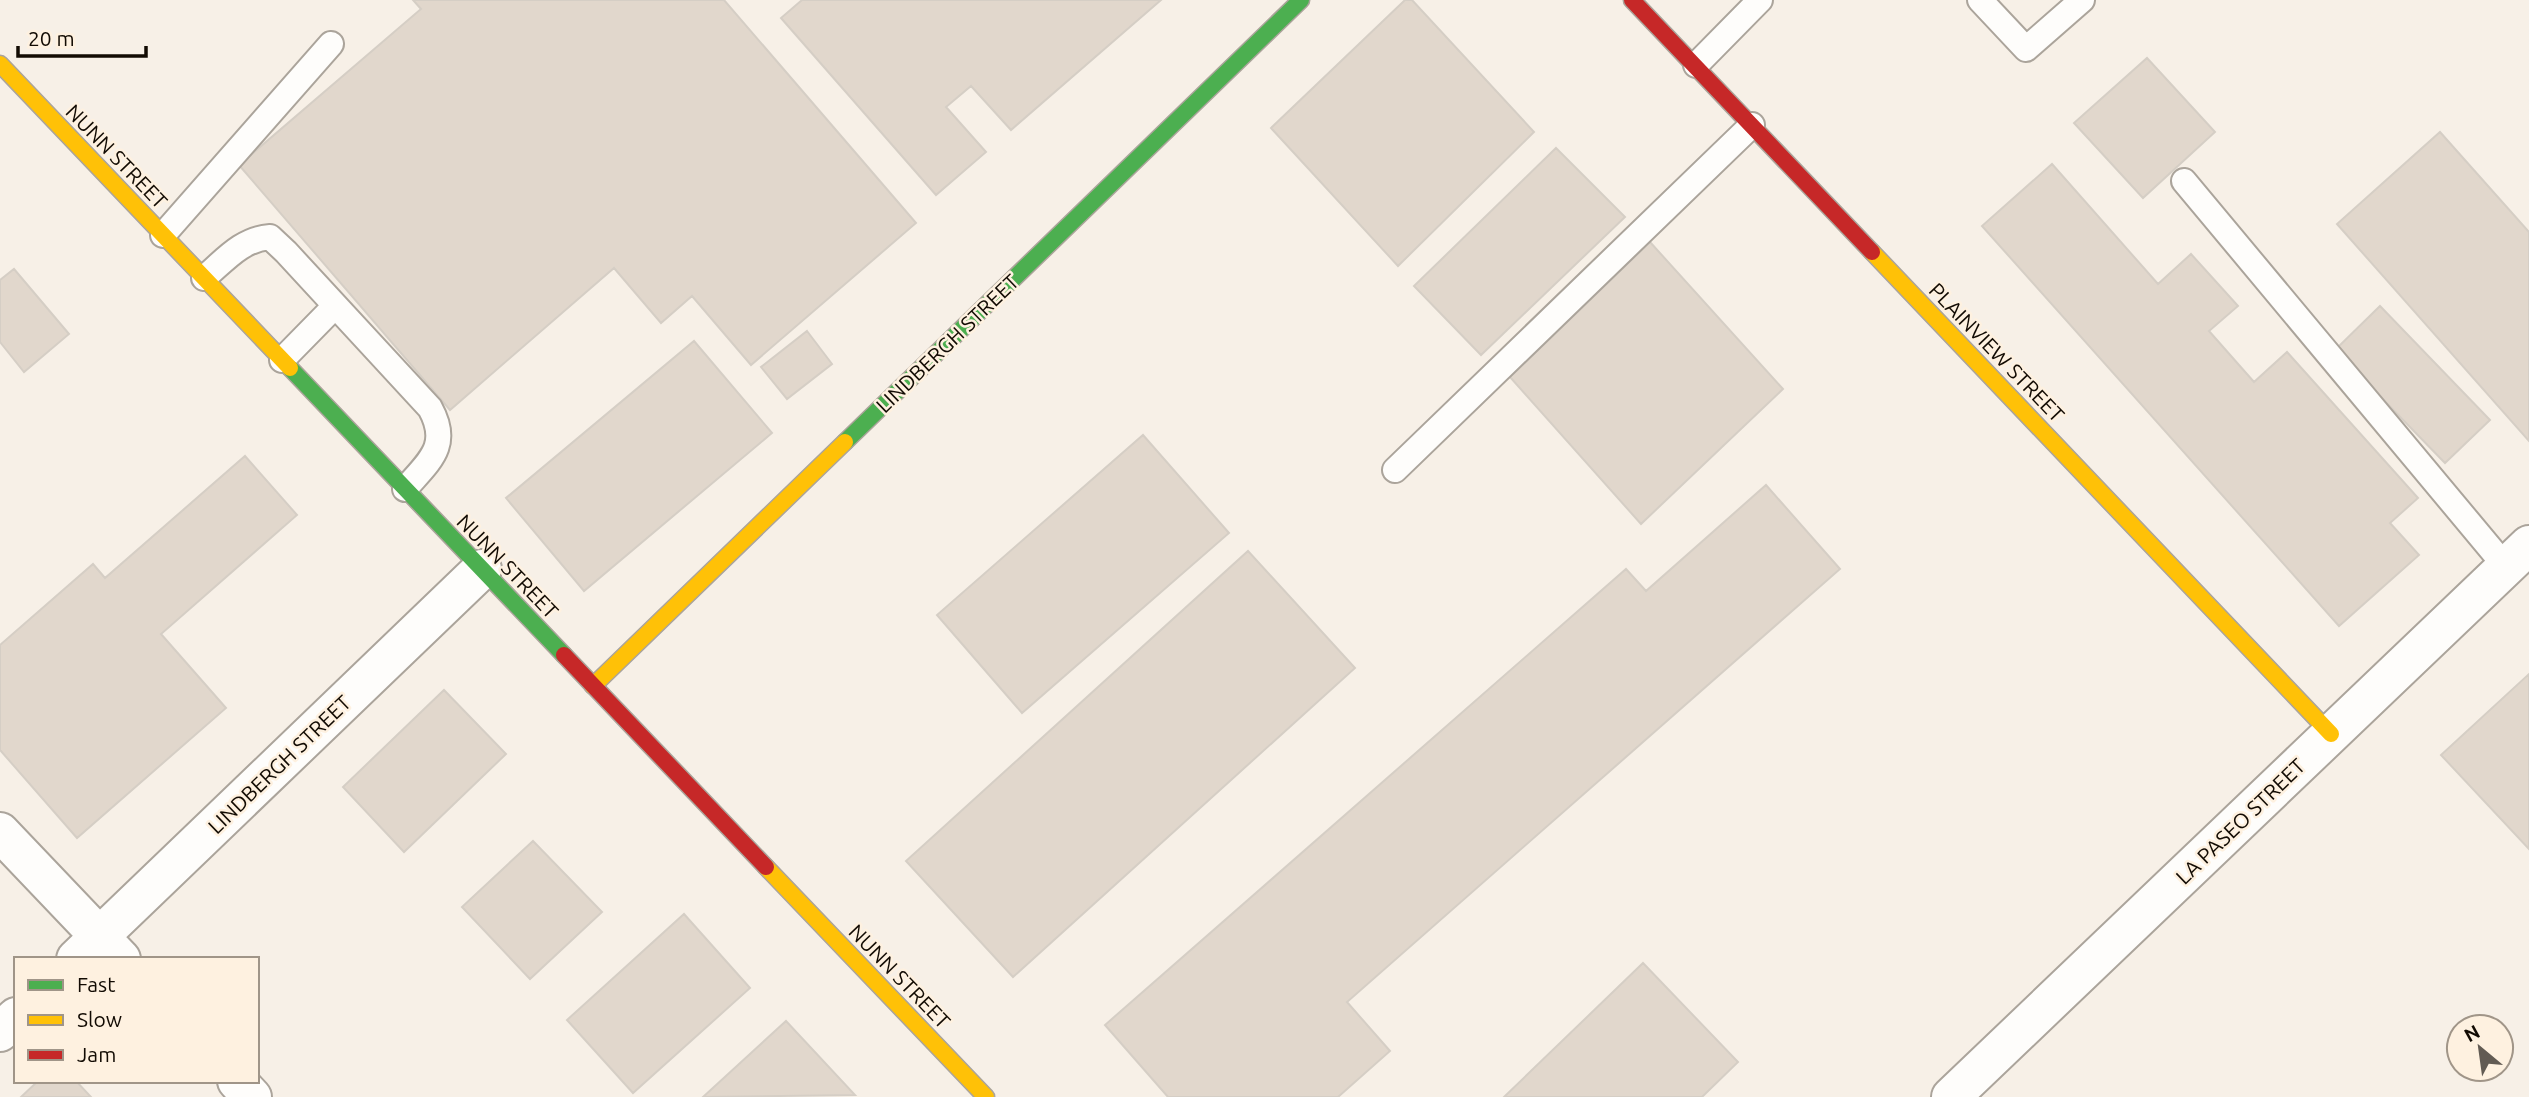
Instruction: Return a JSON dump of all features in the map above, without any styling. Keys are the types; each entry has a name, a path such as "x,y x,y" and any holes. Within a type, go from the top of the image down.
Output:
{"street":[{"name":"LINDBERGH STREET","path":"593,685 1301,0"},
{"name":"PLAINVIEW STREET","path":"1632,0 2331,734"},
{"name":"NUNN STREET","path":"0,64 986,1097"},
{"name":"LA PASEO STREET","path":"1951,1097 2331,734 2522,556"},
{"name":"LINDBERGH STREET","path":"99,951 482,569"},
{"path":"0,832 99,951"},
{"path":"0,1032 14,1019"},
{"path":"239,1083 252,1097"}],"lane":[{"path":"1696,65 1760,0"},
{"path":"1980,0 2026,49 2082,0"},
{"path":"163,235 331,44"},
{"path":"1395,470 1752,125"},
{"path":"2184,181 2522,556"},
{"path":"204,278 245,242 270,237 430,408 437,421 436,453 405,489"},
{"path":"282,360 335,306"}],"building":[{"path":"413,0 724,0 916,223 751,365 692,296 661,323 614,268 450,410 239,165 421,9"},
{"path":"802,0 1161,0 1011,130 971,86 946,107 986,152 936,195 781,18"},
{"path":"1405,0 1412,0 1534,132 1398,266 1271,128"},
{"path":"2147,58 2215,132 2143,198 2074,123"},
{"path":"2440,132 2529,232 2529,441 2337,224"},
{"path":"1556,148 1625,217 1481,355 1414,286"},
{"path":"2052,164 2158,284 2191,254 2238,306 2209,331 2254,382 2287,352 2418,498 2390,523 2419,555 2339,626 1982,226"},
{"path":"1650,242 1783,389 1641,524 1510,377"},
{"path":"14,269 69,334 24,372 0,342 0,280"},
{"path":"2380,306 2490,420 2445,463 2335,350"},
{"path":"807,331 832,364 787,399 761,367"},
{"path":"694,341 772,433 584,591 506,498"},
{"path":"1143,435 1229,533 1022,713 937,615"},
{"path":"245,456 297,515 161,634 226,708 77,838 0,750 0,645 93,564 105,578"},
{"path":"1766,485 1840,569 1347,1002 1390,1051 1338,1097 1168,1097 1105,1025 1626,569 1646,591"},
{"path":"1248,551 1355,668 1013,977 906,861"},
{"path":"2529,674 2529,849 2441,755"},
{"path":"444,690 506,754 404,852 343,787"},
{"path":"533,841 602,912 530,979 462,907"},
{"path":"684,914 750,988 633,1093 567,1020"},
{"path":"1643,963 1738,1062 1702,1097 1504,1097"},
{"path":"786,1021 855,1095 703,1097"},
{"path":"36,1083 78,1083 91,1097 21,1097"}],"traffic: fast":[{"path":"845,442 1301,0"},
{"path":"290,368 564,655"}],"traffic: slow":[{"path":"0,64 290,368"},
{"path":"1872,252 2331,734"},
{"path":"593,686 845,442"},
{"path":"766,867 986,1097"}],"traffic: jam":[{"path":"1632,0 1872,252"},
{"path":"564,655 766,867"}]}
